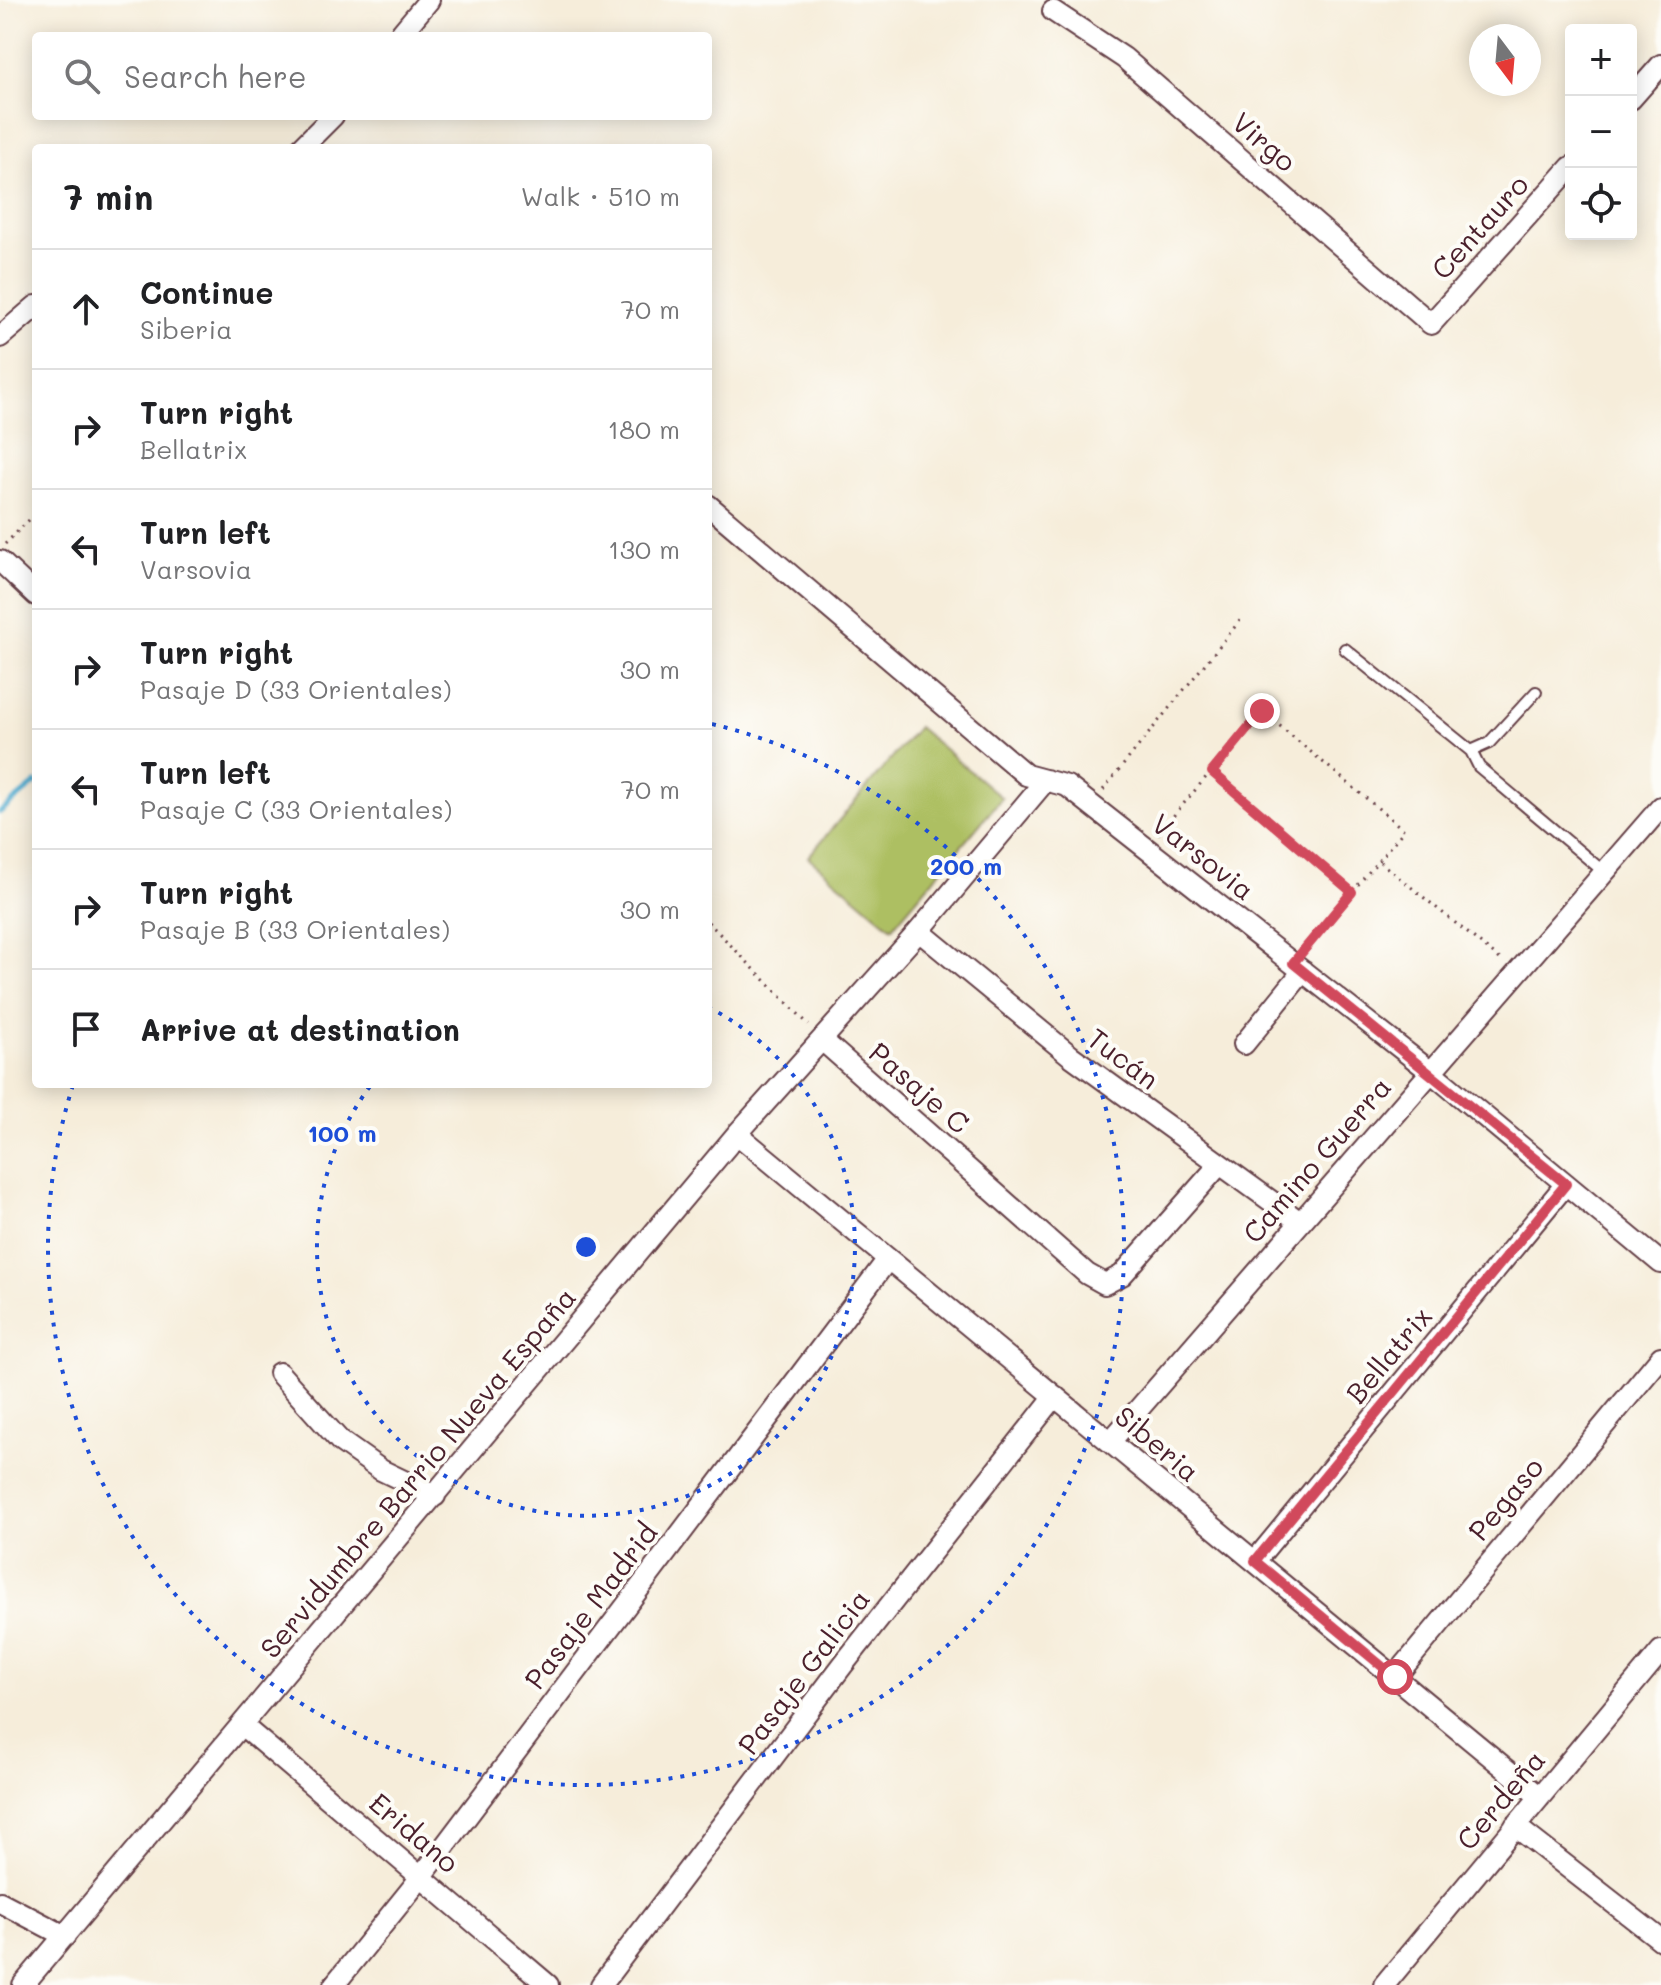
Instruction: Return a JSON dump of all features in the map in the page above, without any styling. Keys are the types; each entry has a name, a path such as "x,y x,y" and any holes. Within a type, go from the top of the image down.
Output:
{"street":[{"path":"402,32 429,0"},
{"name":"Virgo","path":"1053,11 1078,24 1124,58 1431,324"},
{"path":"1634,96 1661,65"},
{"path":"305,144 329,120"},
{"name":"Centauro","path":"1431,324 1570,168"},
{"path":"0,337 32,309"},
{"name":"Varsovia","path":"712,508 1026,775 1067,786 1431,1072 1661,1263"},
{"path":"0,561 32,591"},
{"name":"Servidumbre Barrio Nueva España","path":"23,1985 737,1134 919,931 1046,780"},
{"name":"Camino Guerra","path":"1110,1442 1661,807"},
{"name":"Tucán","path":"919,931 1071,1056 1300,1222"},
{"path":"1244,1044 1298,967"},
{"name":"Pasaje C","path":"822,1040 1087,1274 1105,1284 1122,1275 1219,1165"},
{"name":"Siberia","path":"737,1134 1540,1797"},
{"name":"Bellatrix","path":"1255,1561 1566,1184"},
{"name":"Pasaje Madrid","path":"334,1985 422,1876 888,1259"},
{"name":"Pegaso","path":"1395,1677 1661,1357"},
{"path":"279,1373 340,1441 381,1470 435,1496"},
{"name":"Pasaje Galicia","path":"601,1985 842,1666 1055,1396"},
{"name":"Cerdeña","path":"1384,1985 1661,1651"},
{"name":"Eridano","path":"243,1726 548,1985"},
{"path":"1515,1826 1661,1940"},
{"path":"0,1902 65,1936"}],"lane":[{"path":"1345,649 1471,751 1479,767 1604,872"},
{"path":"1471,751 1489,743 1536,692"}],"path":[{"path":"0,550 32,517"},
{"path":"1094,808 1103,789 1242,618"},
{"path":"1146,848 1262,711 1404,830 1352,892 1298,967"},
{"path":"1212,772 1352,892"},
{"path":"1379,861 1517,973"},
{"path":"712,926 755,966 822,1040"}],"green space":[{"path":"918,727 1002,798 892,928 808,857"}],"waterway":[{"path":"0,812 32,786"}],"route":[{"path":"1262,711 1212,772 1352,892 1293,963 1566,1184 1255,1561 1395,1677"}]}
